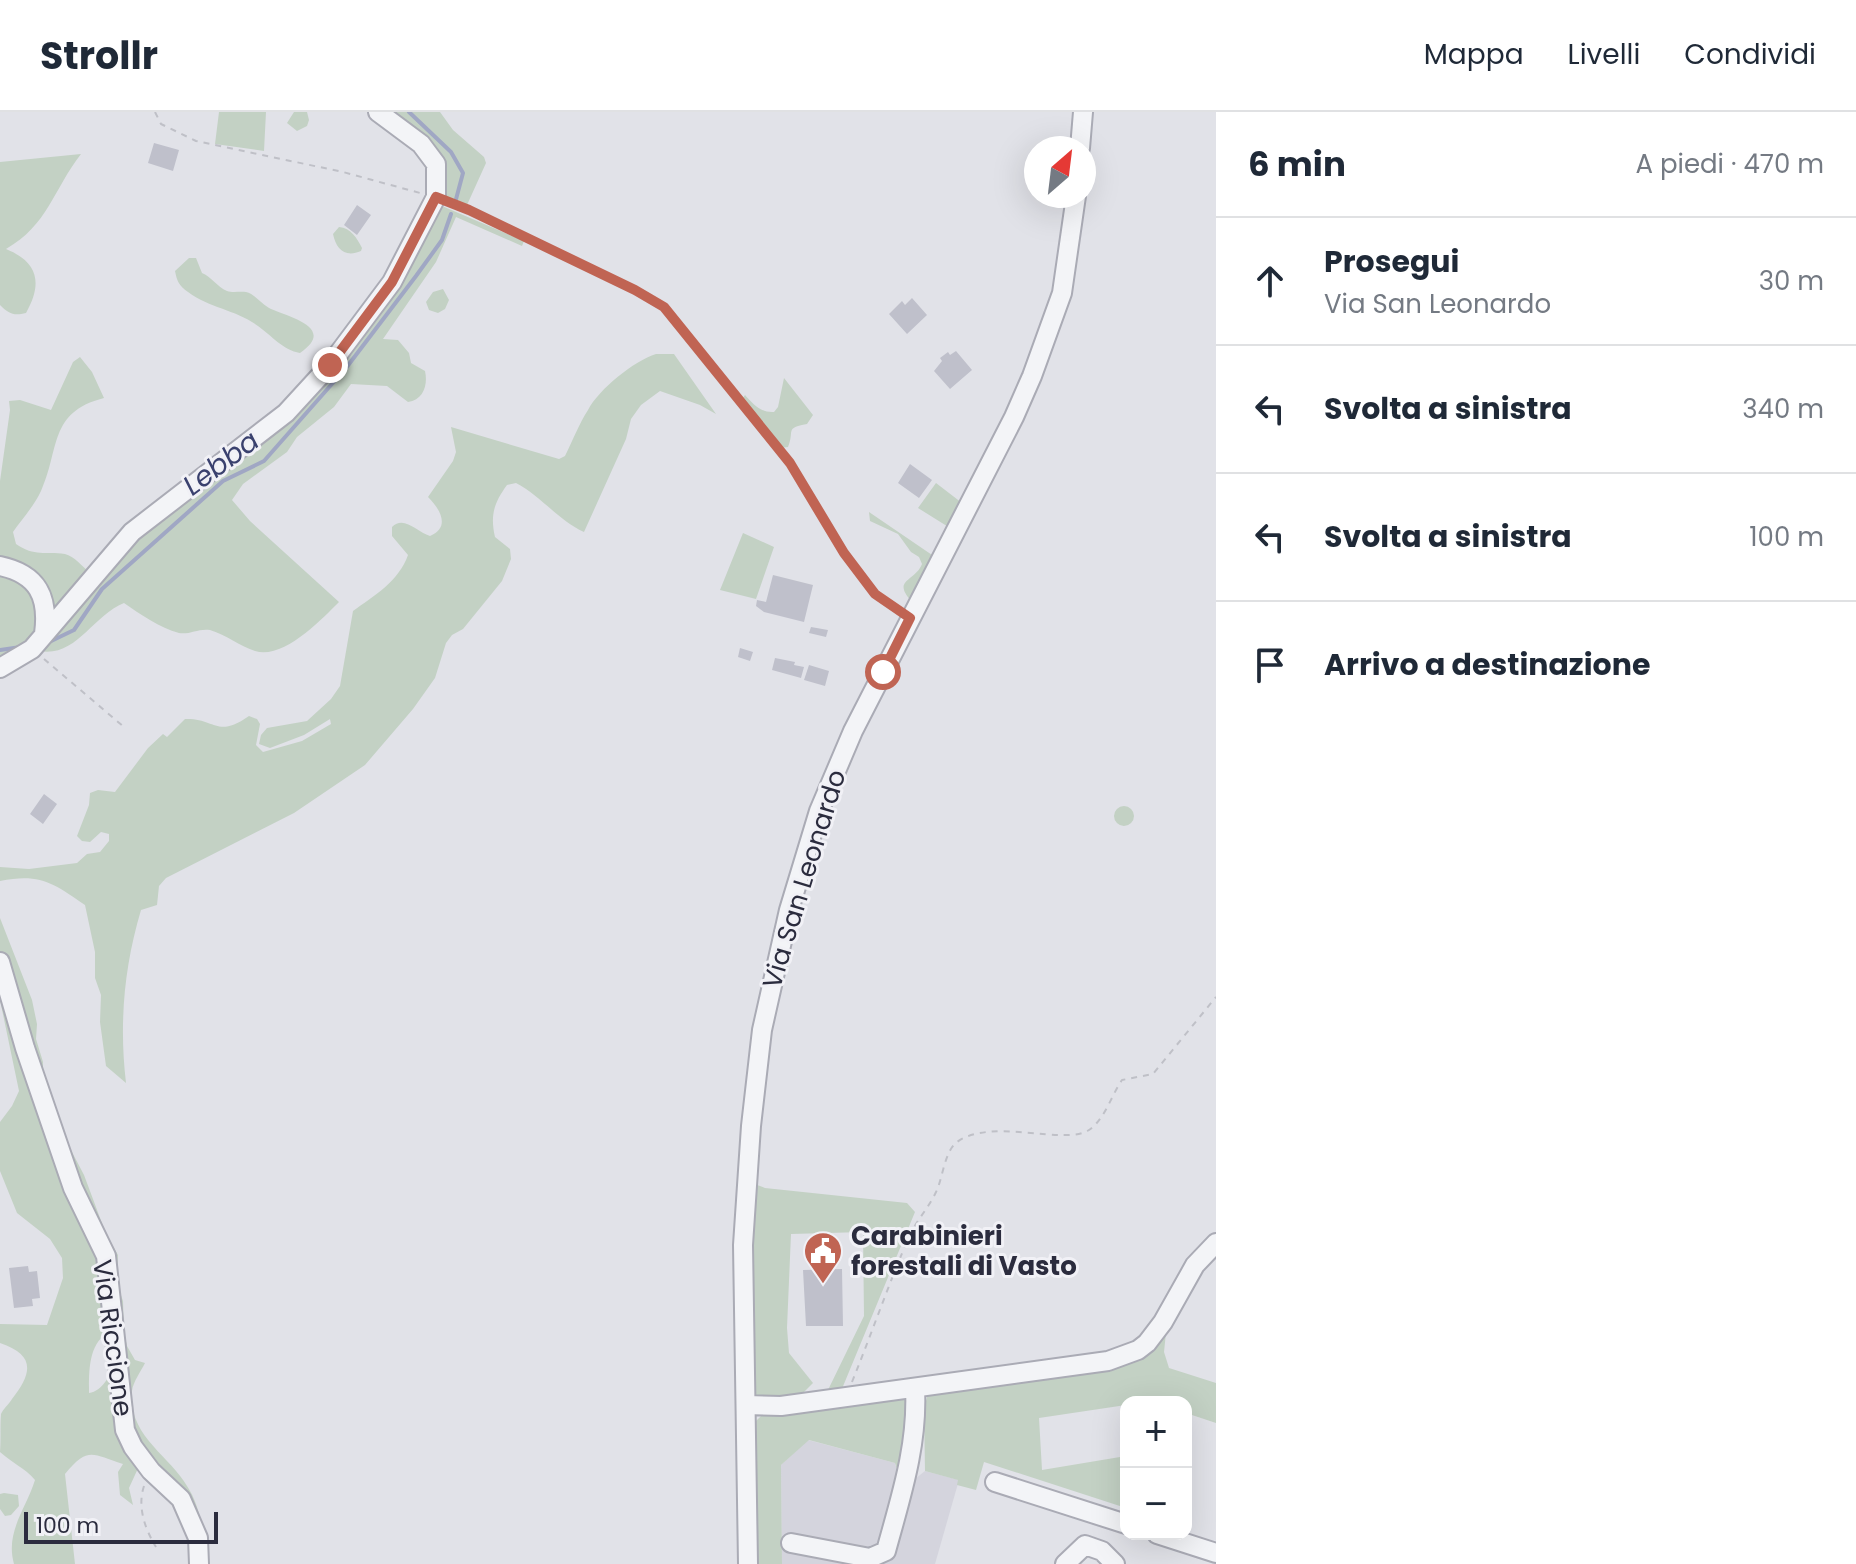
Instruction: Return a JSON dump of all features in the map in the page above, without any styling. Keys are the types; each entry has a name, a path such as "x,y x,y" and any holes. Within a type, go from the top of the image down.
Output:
{"street":[{"path":"0,668 29,651 132,532 286,413 330,365 392,282 436,197 436,164 421,144 378,112"},
{"path":"1081,136 1083,112"},
{"name":"Via San Leonardo","path":"748,1564 743,1245 746,1194 755,1091 769,994 789,910 833,775 1014,417 1044,345 1062,293 1074,208"},
{"path":"0,566 15,570 34,582 47,613 44,635"},
{"name":"Via Riccione","path":"0,962 25,1048 73,1188 106,1256 125,1430 151,1471 181,1499 198,1538 199,1564"},
{"path":"746,1405 781,1406 1108,1361 1138,1350 1153,1337 1185,1280 1216,1243"},
{"path":"791,1543 870,1558 886,1551 906,1477 917,1420 915,1388"},
{"path":"995,1482 1120,1522"},
{"path":"1176,1540 1216,1553"},
{"path":"1065,1564 1085,1545 1102,1551 1115,1564"}],"path":[{"path":"155,112 161,124 196,141 343,172 436,197 635,290 664,307 790,463 844,553 875,594 910,618"},
{"path":"29,651 42,657 124,727"},
{"path":"845,1398 908,1239 936,1193 950,1150 957,1142 998,1131 1084,1133 1100,1119 1122,1080 1153,1074 1216,997"},
{"path":"151,1471 141,1495 141,1504 145,1527 156,1547"}],"shaded area":[{"path":"808,1440 895,1463 898,1474 915,1479 925,1471 959,1480 935,1564 782,1564 781,1465"}],"green space":[{"path":"219,112 266,112 264,151 215,144"},
{"path":"294,112 307,112 309,120 307,126 297,131 287,123"},
{"path":"389,112 440,112 453,130 484,157 486,163 467,205 437,196 438,167"},
{"path":"81,154 41,218 20,240 6,249 25,260 36,283 26,313 9,312 0,305 0,162"},
{"path":"435,203 524,241 522,246 456,217 436,262 383,339 398,340 409,353 411,363 425,371 426,381 421,395 408,402 387,386 351,384 334,407 297,437 287,452 243,484 232,500 250,521 339,602 301,637 277,650 266,652 249,649 210,630 172,631 124,603 102,617 74,642 52,651 39,651 54,617 49,595 30,578 0,560 0,481 9,401 20,400 51,410 73,362 80,357 92,372 104,398 86,404 64,423 41,491 13,532 16,544 23,548 68,555 90,573 213,473 334,354"},
{"path":"339,227 353,234 361,251 346,253 339,248 333,234"},
{"path":"189,258 196,258 202,273 223,289 249,293 268,307 306,325 314,337 310,344 300,353 294,351 250,321 205,302 182,288 175,271"},
{"path":"443,289 449,300 445,309 438,313 429,310 426,302 433,292"},
{"path":"656,354 674,354 716,414 660,391 641,405 631,419 626,439 584,532 525,488 516,483 507,485 493,516 495,537 510,549 511,559 502,581 463,629 446,643 435,678 365,765 294,813 166,878 159,886 157,905 141,910 130,953 124,996 126,1083 106,1066 100,1022 101,995 95,978 95,952 85,905 64,891 36,879 0,881 0,867 29,869 77,863 87,854 100,852 109,841 109,834 101,832 90,842 82,841 77,836 89,805 90,793 98,790 115,792 148,748 163,734 167,737 185,719 222,727 249,716 257,719 260,724 256,745 263,752 302,741 331,724 330,719 304,735 270,748 259,744 267,728 307,721 340,686 353,611 399,573 408,555 392,536 392,527 406,524 430,536 440,528 439,512 428,497 456,452 451,427 559,459 565,456 585,415 600,393 628,369"},
{"path":"710,359 743,398 745,395 765,411 774,412 778,407 784,378 813,415 807,424 793,429 788,447 780,448"},
{"path":"936,483 962,503 950,528 918,508"},
{"path":"869,512 935,557 912,602 906,595 904,585 919,570 922,564 919,557 911,552 898,534 870,521"},
{"path":"743,533 774,547 756,599 720,590"},
{"path":"0,568 33,588 39,635 0,660"},
{"path":"1124,806 1131,809 1134,816 1131,823 1124,826 1117,823 1114,816 1117,809"},
{"path":"0,918 32,1000 37,1024 36,1039 52,1105 59,1115 62,1133 84,1175 106,1234 118,1255 117,1284 123,1301 127,1346 135,1360 145,1363 132,1391 136,1420 151,1444 180,1475 191,1492 203,1539 132,1437 119,1333 81,1200 0,955"},
{"path":"0,968 104,1257 111,1330 103,1335 94,1350 89,1393 102,1386 115,1364 140,1464 129,1488 133,1505 120,1495 118,1472 123,1464 104,1457 85,1456 65,1474 75,1564 14,1564 12,1552 14,1531 35,1480 0,1452 1,1414 24,1381 27,1365 20,1353 0,1343 0,1324 47,1325 63,1278 62,1258 50,1239 17,1213 0,1171 0,1122 19,1091 0,1000"},
{"path":"752,1183 765,1188 907,1203 915,1212 839,1396 830,1394 828,1390 864,1316 863,1232 791,1234 787,1328 789,1353 813,1383 797,1399 755,1397 749,1385"},
{"path":"1167,1323 1164,1352 1169,1368 1216,1383 1216,1423 1192,1415 1192,1396 1120,1396 1120,1406 1039,1418 1042,1470 1120,1457 1120,1506 984,1462 976,1490 957,1485 958,1480 925,1471 924,1407 929,1391 1096,1365"},
{"path":"903,1397 912,1410 897,1469 895,1463 809,1440 781,1465 782,1564 754,1564 752,1431 755,1422 765,1412"},
{"path":"0,1494 18,1495 19,1506 11,1515 5,1516 0,1509"}],"building":[{"path":"154,143 179,150 173,171 148,163"},
{"path":"357,205 371,215 357,235 344,225"},
{"path":"912,298 927,315 907,334 889,314 902,301 905,305"},
{"path":"956,351 972,370 950,389 934,371 942,361 940,358"},
{"path":"910,464 932,480 919,498 898,483"},
{"path":"773,575 813,585 804,622 764,612 756,606 757,600 766,602"},
{"path":"811,627 828,630 826,637 809,633"},
{"path":"740,648 753,652 750,661 738,657"},
{"path":"775,658 804,667 801,678 772,670"},
{"path":"809,665 829,671 825,686 804,680"},
{"path":"44,794 57,804 43,824 30,814"},
{"path":"28,1266 29,1272 37,1271 40,1298 32,1299 33,1306 14,1308 9,1268"},
{"name":"Carabinieri forestali di Vasto","path":"842,1269 843,1326 806,1326 803,1270"}],"waterway":[{"name":"Lebba","path":"409,112 451,152 463,173 455,203"},
{"name":"Lebba","path":"47,643 74,630 102,589 223,481 264,461 346,368 416,276 442,240 451,214"},
{"name":"Lebba","path":"0,650 21,647"}],"place":[{"name":"Carabinieri forestali di Vasto","path":"823,1285"}],"route":[{"path":"330,365 392,282 436,197 635,290 664,307 692,340 790,463 844,553 875,594 910,618 883,672"}]}
